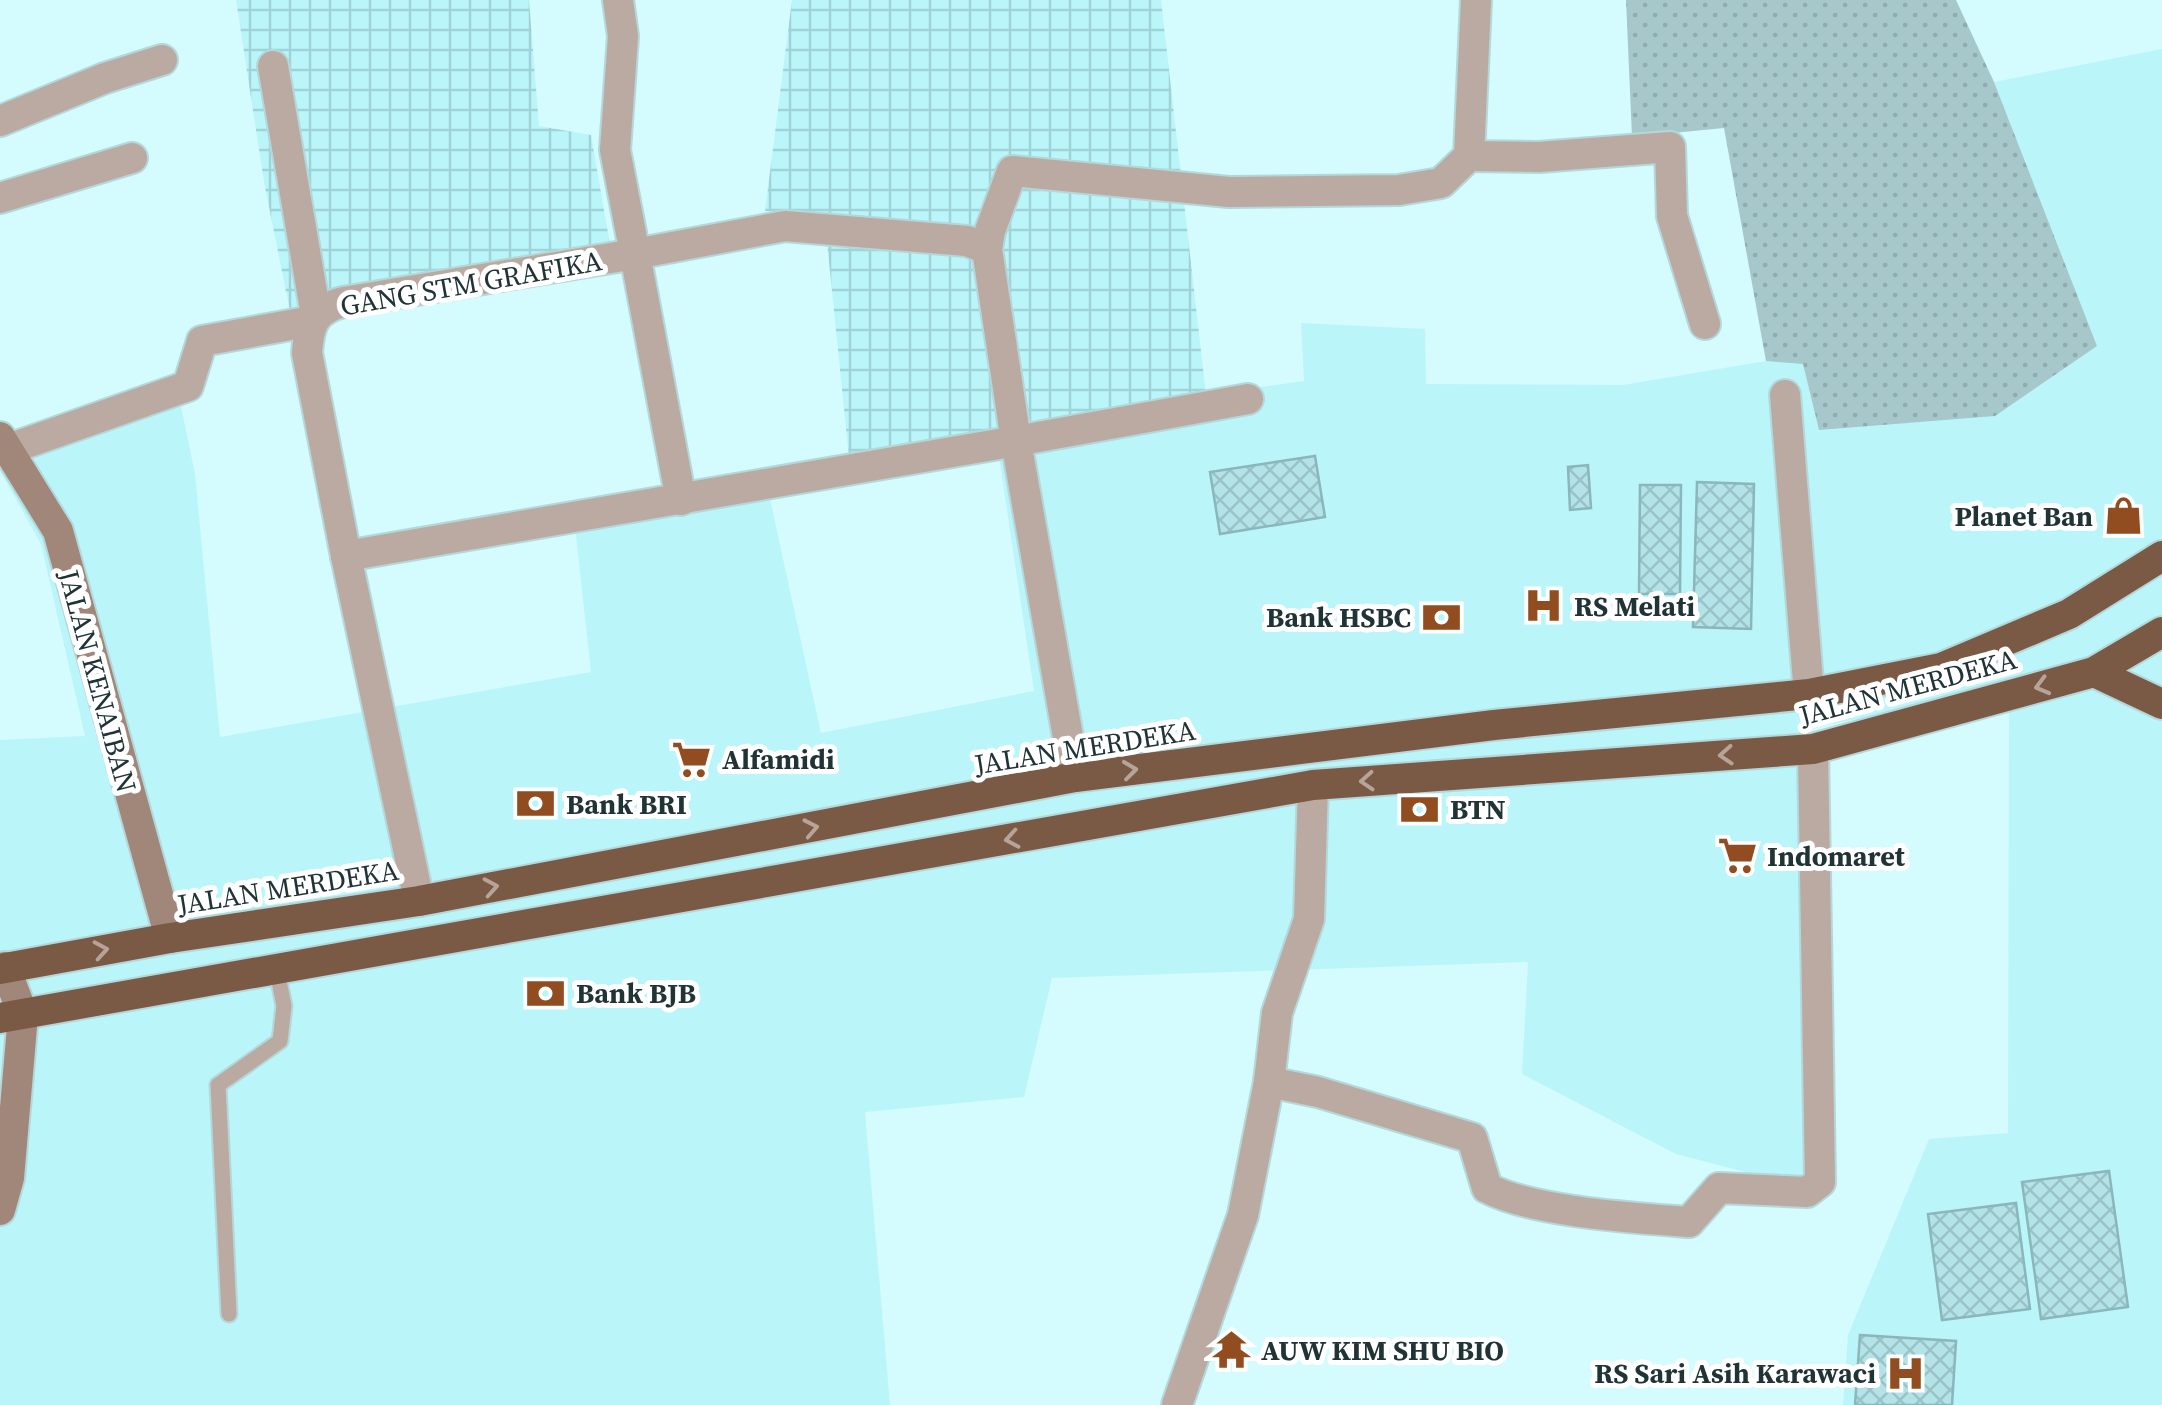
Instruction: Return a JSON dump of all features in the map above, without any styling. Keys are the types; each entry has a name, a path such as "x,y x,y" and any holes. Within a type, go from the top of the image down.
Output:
{"highway":[{"name":"JALAN MERDEKA","path":"3,968 419,900 1074,777 1494,725 1809,694 1941,668 2069,614 2162,556"},
{"name":"JALAN MERDEKA","path":"12,1016 1313,785 1813,749 2094,672 2162,632"},
{"path":"2094,672 2162,704"},
{"path":"1494,725 1496,772"},
{"path":"722,845 731,890"}],"street":[{"path":"618,0 624,36 615,150 682,500"},
{"path":"1470,156 1476,0"},
{"path":"0,121 105,78 162,60"},
{"path":"272,66 314,318 307,353 419,900"},
{"path":"1074,777 987,249 1012,170 1229,192 1399,190 1441,183 1470,156 1539,157 1670,146 1672,216 1705,324"},
{"path":"0,198 132,158"},
{"name":"GANG STM GRAFIKA","path":"5,443 188,386 202,341 314,318 328,306 342,302 785,226 967,241 987,249"},
{"path":"1785,396 1809,694"},
{"path":"346,556 1248,399"},
{"name":"JALAN KENAIBAN","path":"5,443 58,532 170,938"},
{"path":"1270,1082 1318,1092 1472,1138 1487,1188 1508,1198 1636,1218 1690,1222 1718,1188 1807,1192 1820,1182 1813,749"},
{"path":"1177,1405 1243,1214 1270,1082 1277,1013 1309,919 1313,785"},
{"path":"0,1210 9,1178 12,1016 3,968"}],"lane":[{"path":"229,1314 218,1085 280,1041 284,1006 277,971"}],"shaded area":[{"path":"236,0 529,0 539,126 591,135 614,268 291,316 264,182"},
{"path":"792,0 1161,0 1206,395 850,467 824,213 765,211"},
{"path":"1626,0 1956,0 1994,82 2097,346 1995,416 1819,430 1803,364 1766,361 1724,128 1632,137"},
{"path":"2162,49 2162,1405 1843,1405 1848,1335 1929,1139 2008,1133 2009,690 1810,728 1807,1188 1676,1154 1522,1074 1528,962 1052,978 1024,1097 865,1112 890,1405 0,1405 0,740 85,736 41,544 0,471 0,439 178,392 195,474 220,737 591,672 574,518 768,490 821,733 1034,691 998,450 1206,395 1304,381 1301,323 1425,329 1426,384 1623,385 1766,361 1803,363 1819,430 2097,346 1994,82"}],"building":[{"path":"1315,456 1325,517 1220,534 1210,472"},
{"path":"1588,465 1591,508 1570,510 1568,467"},
{"path":"1697,482 1754,484 1751,629 1693,627"},
{"path":"1640,485 1681,485 1680,594 1639,594"},
{"path":"2109,1171 2128,1307 2041,1319 2022,1182"},
{"path":"2016,1203 2030,1309 1942,1320 1928,1214"},
{"name":"RS Sari Asih Karawaci","path":"1860,1335 1956,1341 1952,1405 1855,1405"}],"place":[{"name":"Planet Ban","path":"2123,516"},
{"name":"RS Melati","path":"1544,606"},
{"name":"Bank HSBC","path":"1441,617"},
{"name":"Alfamidi","path":"692,759"},
{"name":"Bank BRI","path":"536,804"},
{"name":"BTN","path":"1420,809"},
{"name":"Indomaret","path":"1737,856"},
{"name":"Bank BJB","path":"546,993"},
{"name":"AUW KIM SHU BIO","path":"1231,1350"},
{"name":"RS Sari Asih Karawaci","path":"1906,1373"}]}
